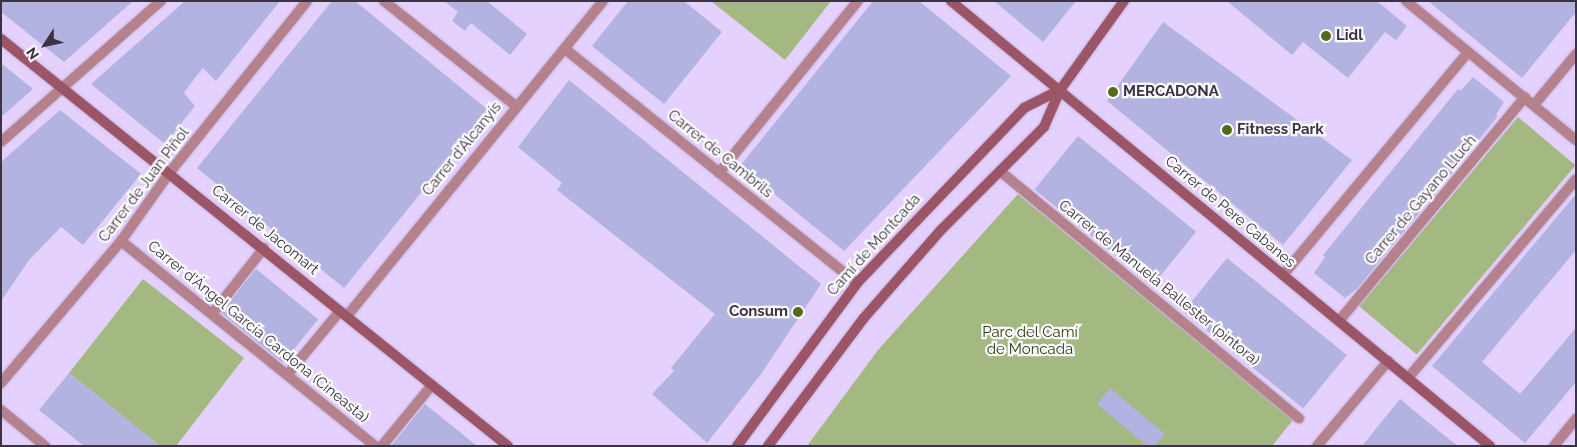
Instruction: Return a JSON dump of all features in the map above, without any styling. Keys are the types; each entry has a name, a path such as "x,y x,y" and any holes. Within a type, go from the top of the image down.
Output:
{"street":[{"path":"1,142 161,1"},
{"name":"Carrer de Juan Piñol","path":"1,383 121,241 170,172 307,1"},
{"path":"384,1 516,106"},
{"name":"Carrer d'Alcanyís","path":"287,375 343,314 603,1"},
{"path":"719,173 858,1"},
{"name":"Carrer de Pere Cabanes","path":"951,1 1490,446"},
{"name":"Camí de Montcada","path":"768,446 863,319 940,231 1044,127 1060,90 1124,1"},
{"path":"1406,1 1576,140"},
{"name":"Carrer de Jacomart","path":"1,39 170,172 508,446"},
{"name":"Carrer de Cambrils","path":"565,48 856,283"},
{"path":"1283,275 1468,52"},
{"path":"1534,105 1576,54"},
{"name":"Camí de Montcada","path":"738,446 856,283 1024,108 1060,90"},
{"name":"Carrer de Gayano Lluch","path":"1339,321 1525,97"},
{"name":"Carrer de Manuela Ballester (pintora)","path":"1000,171 1300,418"},
{"path":"1408,378 1576,178"},
{"name":"Carrer d'Ángel García Cardona (Cineasta)","path":"121,241 375,446"},
{"path":"212,314 264,248"},
{"path":"1317,446 1388,361"},
{"path":"382,446 432,385"},
{"path":"1,410 45,446"},
{"path":"1554,446 1576,419"}],"green space":[{"path":"711,1 831,1 785,60"},
{"path":"1518,117 1575,165 1417,354 1359,306"},
{"name":"Parc del Camí de Moncada","path":"1018,194 1293,420 1272,446 807,446 878,350"},
{"path":"143,279 244,358 176,446 160,446 69,373"}],"building":[{"path":"1,1 133,1 64,62 1,12"},
{"path":"185,1 280,1 216,81 203,68 184,93 195,106 165,144 91,84"},
{"path":"332,1 355,1 488,110 344,288 197,168"},
{"path":"444,1 487,1 527,34 510,55 471,23 465,31 452,21 458,12"},
{"path":"628,1 684,1 722,32 664,104 592,46"},
{"path":"873,1 919,1 1011,76 844,251 740,166"},
{"path":"994,1 1076,1 1043,42"},
{"name":"Lidl","path":"1227,1 1377,1 1407,26 1396,40 1385,32 1348,78 1303,42 1292,55"},
{"path":"1428,1 1576,1 1576,12 1522,78"},
{"name":"Fitness Park","path":"1163,22 1352,160 1283,245 1107,101"},
{"path":"1,63 33,89 1,117"},
{"path":"1473,77 1504,102 1496,115 1498,116 1357,289 1345,298 1314,273 1325,257 1323,255 1458,89 1460,91"},
{"path":"569,80 821,284 761,374 707,443 652,394 674,371 671,368 715,314 557,190 562,183 518,147"},
{"path":"60,110 141,174 83,245 61,227 29,260 1,301 1,162"},
{"path":"1078,136 1196,232 1153,285 1035,190"},
{"path":"1576,194 1576,250 1482,362 1520,394 1576,328 1576,382 1525,443 1432,366"},
{"path":"1227,258 1347,355 1303,409 1184,312"},
{"path":"256,269 318,319 283,363 221,313"},
{"path":"69,373 160,446 84,446 39,410"},
{"path":"1110,388 1165,434 1155,446 1147,446 1097,404"},
{"path":"1400,399 1440,432 1458,446 1362,446"},
{"path":"425,404 477,446 391,446"}],"place":[{"name":"Lidl","path":"1326,36"},
{"name":"MERCADONA","path":"1113,92"},
{"name":"Fitness Park","path":"1227,130"},
{"name":"Consum","path":"798,312"}]}
